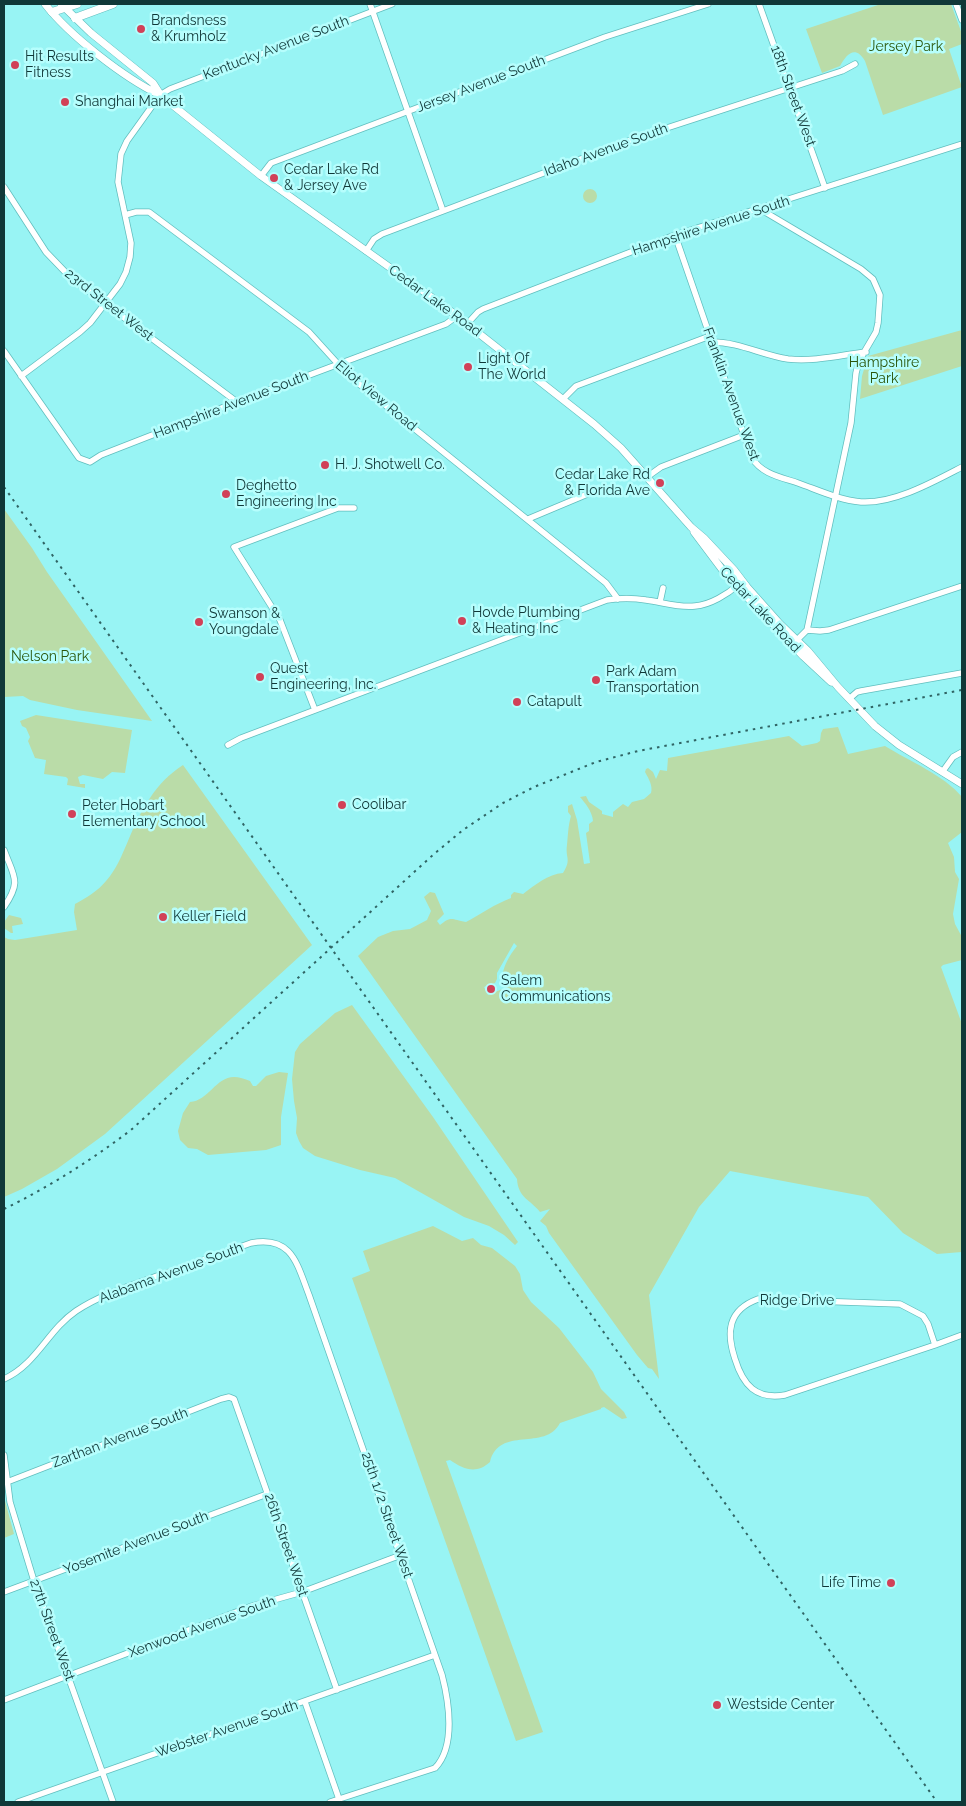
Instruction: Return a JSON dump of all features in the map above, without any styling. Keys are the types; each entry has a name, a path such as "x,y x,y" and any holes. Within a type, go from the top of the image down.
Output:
{"main road":[{"path":"52,12 63,6 77,4"},
{"path":"75,18 113,4"}],"street":[{"name":"Cedar Lake Road","path":"45,4 65,27 116,68 160,95 261,176 457,316 608,436 691,527 734,570 740,584 780,624 794,642 808,651 838,687 875,726 886,736 962,784"},
{"path":"370,4 443,211"},
{"name":"Kentucky Avenue South","path":"160,95 172,88 392,4"},
{"name":"Jersey Avenue South","path":"261,176 272,163 605,38 708,4"},
{"name":"18th Street West","path":"760,4 825,188"},
{"path":"956,4 962,20"},
{"name":"Cedar Lake Road","path":"63,6 154,83 160,95"},
{"name":"Idaho Avenue South","path":"366,251 377,236 640,137 842,71 854,64"},
{"path":"4,351 21,376 80,332 120,284 130,257 126,215 118,182 121,154 127,141 160,95"},
{"name":"Hampshire Avenue South","path":"467,324 483,309 675,235 962,144"},
{"name":"23rd Street West","path":"4,187 33,233 56,263 72,278 237,402"},
{"path":"760,209 861,269 873,279 880,295 876,332 860,361 856,373 851,423 807,630 794,642"},
{"name":"Eliot View Road","path":"126,215 136,212 149,212 309,332 348,376 606,583 618,598"},
{"name":"Franklin Avenue West","path":"675,235 752,458 762,470 835,496 862,502 880,500 924,486 962,467"},
{"name":"Hampshire Avenue South","path":"21,376 79,458 90,462 101,455 237,402 446,324 457,316"},
{"path":"563,399 576,386 711,339 776,356 800,360 866,352"},
{"path":"647,477 661,467 744,435"},
{"path":"528,519 590,494"},
{"path":"315,710 280,620 234,547 338,508 354,508"},
{"path":"228,745 315,710 607,600 618,598 643,599 679,606 700,606 740,584"},
{"path":"807,630 829,630 962,586"},
{"path":"660,602 663,588"},
{"path":"849,699 861,691 962,673"},
{"path":"943,771 953,757 962,752"},
{"path":"4,850 15,885 13,894 4,907"},
{"name":"Alabama Avenue South","path":"4,1379 32,1360 56,1329 74,1313 102,1297 261,1241 280,1244 291,1252 297,1265"},
{"name":"25th 1/2 Street West","path":"297,1265 435,1655 447,1694 449,1713 449,1736 444,1755 435,1768 339,1799"},
{"name":"Ridge Drive","path":"935,1344 931,1330 923,1316 910,1308 889,1302 758,1299 750,1302 736,1314 729,1334 730,1345 737,1367 747,1385 760,1393 775,1396 785,1395 962,1335"},
{"name":"Zarthan Avenue South","path":"7,1482 221,1399 229,1397 234,1400"},
{"name":"26th Street West","path":"234,1400 337,1690"},
{"name":"27th Street West","path":"4,1455 10,1502 34,1581 113,1802"},
{"name":"Yosemite Avenue South","path":"4,1592 268,1494"},
{"name":"Xenwood Avenue South","path":"4,1700 252,1606 302,1592 401,1555"},
{"name":"Webster Avenue South","path":"18,1802 435,1655"},
{"path":"304,1702 339,1799 330,1802"}],"green space":[{"name":"Jersey Park","path":"881,4 951,4 962,34 962,44 949,49 962,87 883,115 865,61 858,53 851,53 840,66 822,73 806,29"},
{"path":"587,189 593,189 597,196 593,203 587,203 583,199 583,193"},
{"name":"Hampshire Park","path":"962,330 962,366 860,399 862,376 868,356"},
{"name":"Nelson Park","path":"4,509 152,721 77,710 30,700 23,696 4,697"},
{"path":"36,715 132,730 125,773 112,772 103,779 83,775 78,777 80,784 85,784 85,788 67,785 68,779 66,777 44,774 46,760 35,758 28,741 30,737 20,721"},
{"path":"838,727 848,754 885,746 936,775 955,789 962,797 962,832 948,843 954,857 955,872 959,879 953,914 955,924 962,937 962,960 941,967 962,1024 962,1252 937,1254 903,1233 868,1197 730,1171 699,1207 649,1295 659,1379 652,1369 648,1368 637,1355 549,1233 546,1226 540,1221 550,1209 540,1212 522,1195 517,1179 358,956 378,937 393,931 410,929 427,920 431,911 424,897 430,892 435,893 444,914 437,921 440,925 450,919 466,922 511,898 514,892 523,894 547,878 563,873 568,861 567,849 571,816 568,812 568,806 572,804 577,820 584,864 590,863 586,833 589,831 589,824 593,821 590,811 580,797 586,796 589,802 602,811 602,814 613,817 613,812 623,804 628,807 632,802 644,799 651,793 651,785 645,772 646,769 648,768 653,772 656,779 660,770 667,771 668,758 789,736 802,746 820,741 823,729","holes":["514,943 517,946 505,965 502,979 504,979 507,987 488,995 484,987 495,983 497,973"]},
{"path":"183,765 312,945 105,1134 57,1169 4,1197 4,937 15,940 77,930 74,912 75,904 96,891 110,877 150,798 164,780"},
{"path":"9,915 21,918 23,924 12,926 13,933 4,928 4,922"},
{"path":"352,1005 433,1117 518,1242 515,1245 504,1235 489,1226 464,1217 395,1178 360,1170 315,1156 303,1148 296,1133 297,1118 292,1079 295,1052 300,1044 335,1013"},
{"path":"279,1072 288,1073 281,1117 281,1145 266,1150 208,1155 197,1149 188,1148 180,1140 178,1131 183,1113 190,1102 202,1098 228,1078 242,1078 256,1086 266,1076"},
{"path":"433,1226 462,1241 473,1238 481,1245 492,1248 515,1266 520,1274 523,1290 531,1302 559,1328 593,1372 601,1389 624,1412 627,1418 622,1419 604,1407 560,1423 553,1431 544,1436 503,1444 495,1451 490,1462 480,1468 465,1468 450,1460 446,1461 543,1732 516,1741 352,1278 370,1271 363,1251"},
{"path":"4,1497 14,1534 4,1538"}],"railway":[{"path":"4,487 937,1802"},
{"path":"4,1209 69,1173 131,1130 434,854 463,830 503,803 534,787 596,762 638,751 962,690"}],"place":[{"name":"Brandsness & Krumholz","path":"141,29"},
{"name":"Hit Results Fitness","path":"15,65"},
{"name":"Shanghai Market","path":"65,102"},
{"name":"Cedar Lake Rd & Jersey Ave","path":"274,178"},
{"name":"Light Of The World","path":"468,367"},
{"name":"H. J. Shotwell Co.","path":"325,465"},
{"name":"Cedar Lake Rd & Florida Ave","path":"660,483"},
{"name":"Deghetto Engineering Inc","path":"226,494"},
{"name":"Hovde Plumbing & Heating Inc","path":"462,621"},
{"name":"Swanson & Youngdale","path":"199,622"},
{"name":"Quest Engineering, Inc.","path":"260,677"},
{"name":"Park Adam Transportation","path":"596,680"},
{"name":"Catapult","path":"517,702"},
{"name":"Coolibar","path":"342,805"},
{"name":"Peter Hobart Elementary School","path":"72,814"},
{"name":"Keller Field","path":"163,917"},
{"name":"Salem Communications","path":"491,989"},
{"name":"Life Time","path":"891,1583"},
{"name":"Westside Center","path":"717,1705"}]}
